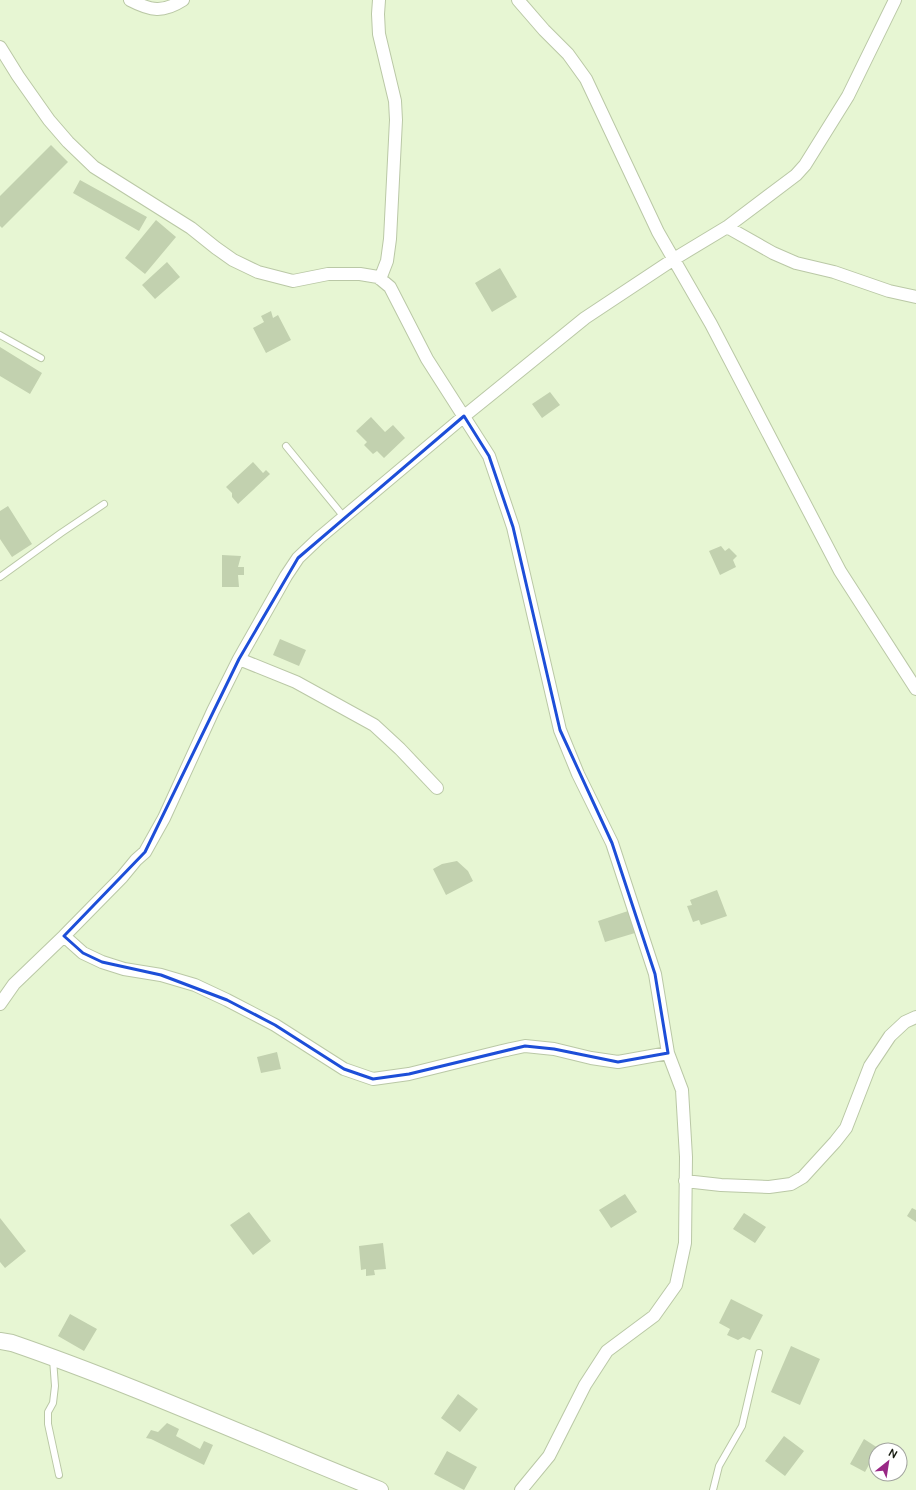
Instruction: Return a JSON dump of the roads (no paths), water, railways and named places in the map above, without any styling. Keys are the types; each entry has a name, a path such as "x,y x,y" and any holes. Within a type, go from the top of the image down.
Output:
{"main road":[{"path":"0,1341 12,1343 53,1358 211,1420 380,1490"}],"street":[{"path":"130,0 151,9 159,10 170,7 183,0"},
{"path":"379,0 379,34 395,101 396,120 390,239 387,261 380,279"},
{"path":"518,0 544,30 568,54 586,79 654,224 718,337 840,571 916,689"},
{"path":"0,1004 14,984 122,878 136,860 145,852 164,818 239,659 286,576 298,558 344,516 585,318 674,259 727,227 786,183 805,165 848,96 895,0"},
{"path":"0,47 18,76 49,120 68,142 94,167 191,228 233,260 258,272 293,280 328,274 360,274 378,277 390,287 427,359 489,456 513,527 560,730 578,774 612,843 655,974 668,1053 682,1090 686,1158 685,1243 676,1285 654,1316 607,1351 584,1385 549,1456 521,1490"},
{"path":"727,227 773,253 796,263 834,272 889,291 916,297"},
{"path":"239,659 296,682 374,725 400,749 437,788"},
{"path":"64,936 82,953 102,962 124,969 161,975 208,991 275,1025 344,1069 373,1079 409,1074 525,1046 554,1049 591,1058 618,1062 668,1053"},
{"path":"685,1181 721,1185 769,1187 792,1184 803,1176 846,1128 870,1066 890,1036 905,1022 916,1017"}],"lane":[{"path":"0,335 41,358"},
{"path":"286,446 344,516"},
{"path":"0,577 104,504"},
{"path":"713,1490 719,1466 742,1426 759,1353"},
{"path":"53,1358 55,1386 53,1403 48,1412 48,1424 59,1475"}]}
